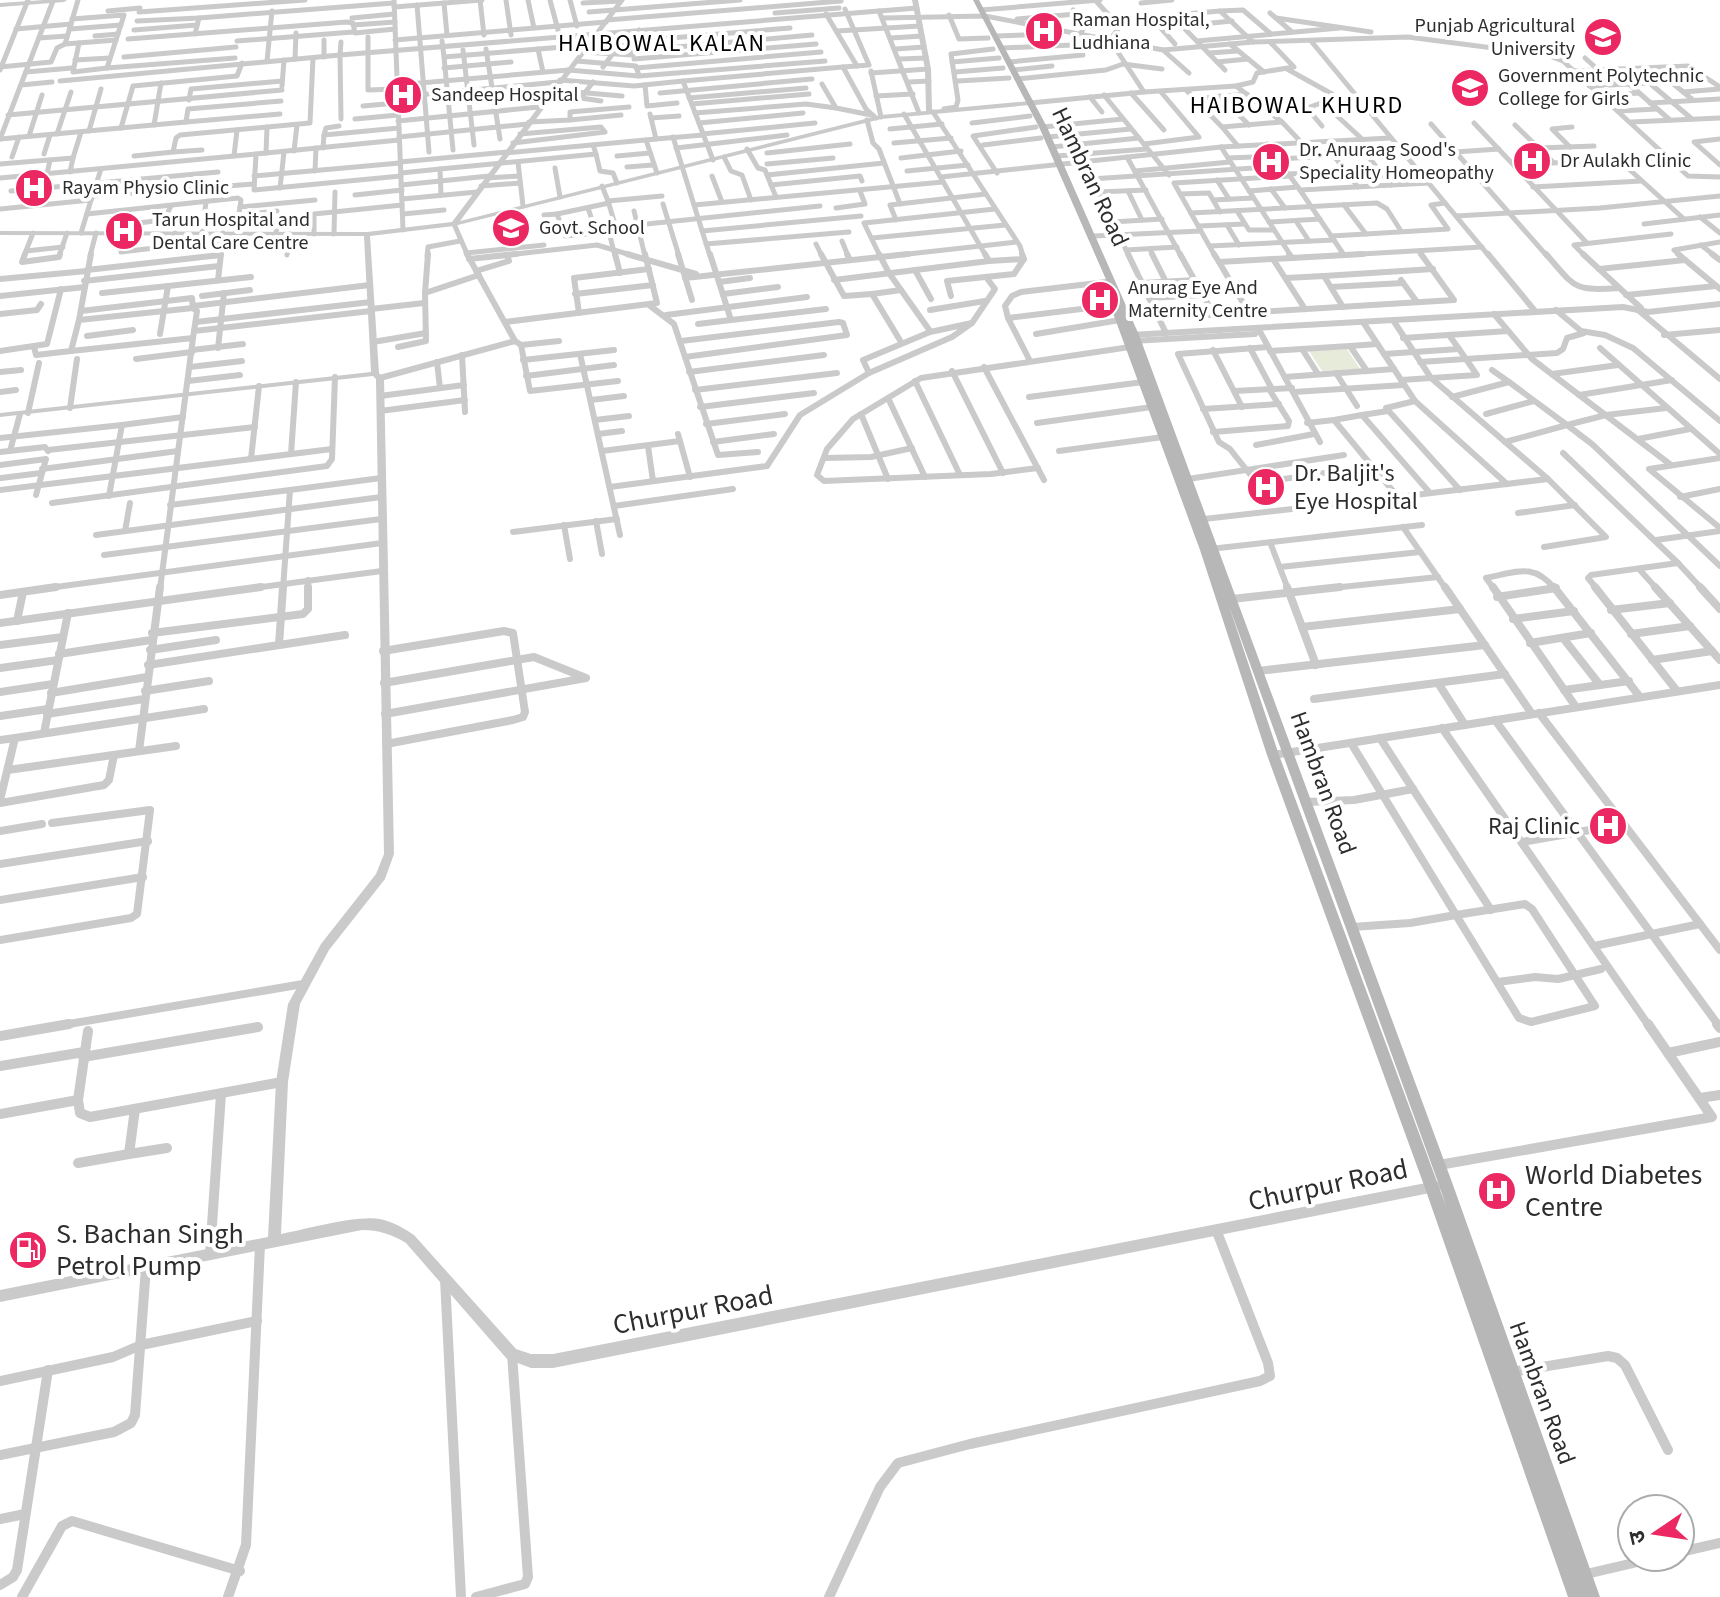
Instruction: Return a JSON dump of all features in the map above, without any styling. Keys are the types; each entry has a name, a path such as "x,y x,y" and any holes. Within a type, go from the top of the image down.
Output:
{"main road":[{"name":"Hambran Road","path":"969,0 980,10 1094,236 1210,549 1273,755 1511,1372 1577,1576 1577,1597"},
{"name":"Hambran Road","path":"1043,135 1131,340 1163,437 1204,519 1210,549 1232,599 1439,1165 1439,1187 1577,1576 1591,1597"}],"street":[{"path":"0,5 64,0"},
{"path":"65,44 78,0"},
{"path":"140,10 143,0"},
{"path":"194,8 196,0"},
{"path":"88,13 305,0"},
{"path":"137,21 481,0 500,139"},
{"path":"506,0 513,41 513,74"},
{"path":"528,0 534,28"},
{"path":"550,0 563,47"},
{"path":"570,0 577,26"},
{"path":"454,224 622,0"},
{"path":"583,3 622,0"},
{"path":"589,12 740,0"},
{"path":"759,0 774,10"},
{"path":"1002,0 1007,20"},
{"path":"883,18 939,16 1097,0 1118,29 1110,40"},
{"path":"1140,1 1172,0"},
{"path":"27,1 1,68 52,62 57,48 65,44 117,37"},
{"path":"53,1 0,139 280,114"},
{"path":"1140,1 1175,44"},
{"path":"261,74 274,3"},
{"path":"444,3 444,68 453,150"},
{"path":"1067,3 1085,25 1080,35"},
{"path":"395,40 720,11 843,5 879,11 916,4 933,111 1017,242 1024,259"},
{"path":"417,5 429,152"},
{"path":"72,68 73,72 234,61 265,62 726,23 797,8 826,14 843,5"},
{"path":"843,5 856,30 871,73 876,96 873,141 900,204"},
{"path":"352,18 394,6"},
{"path":"394,6 403,230"},
{"path":"1039,6 1049,16 1056,31"},
{"path":"797,8 830,68"},
{"path":"16,29 71,24 140,10"},
{"path":"980,10 1007,20 1056,31 1163,50 1253,42 1411,37 1550,56 1563,61 1690,177 1720,177"},
{"path":"1114,20 1243,10 1271,34"},
{"path":"720,11 730,33"},
{"path":"879,11 919,113"},
{"path":"1220,11 1253,42"},
{"path":"1270,13 1292,32"},
{"path":"826,14 857,66"},
{"path":"1007,20 1076,14"},
{"path":"107,68 124,15"},
{"path":"949,15 959,39 1003,59 1052,66"},
{"path":"225,32 228,16"},
{"path":"662,16 699,54"},
{"path":"195,34 199,18"},
{"path":"1276,18 1371,32"},
{"path":"601,101 582,99 620,42 618,32 609,20"},
{"path":"1160,28 1232,21"},
{"path":"128,39 347,22 353,25 395,22"},
{"path":"1304,22 1312,30"},
{"path":"71,24 121,25"},
{"path":"1205,24 1219,39"},
{"path":"134,30 197,25"},
{"path":"353,25 353,32"},
{"path":"837,31 920,26"},
{"path":"1182,26 1225,70"},
{"path":"639,30 647,40 790,28"},
{"path":"1197,41 1340,28"},
{"path":"124,57 206,50 296,34 395,29"},
{"path":"60,81 226,68 234,61 238,31"},
{"path":"206,50 208,33"},
{"path":"958,81 1003,59 1070,33"},
{"path":"295,59 296,34"},
{"path":"462,34 474,145"},
{"path":"634,60 691,46 812,35"},
{"path":"39,38 67,36"},
{"path":"95,36 117,37"},
{"path":"171,53 174,36"},
{"path":"891,38 922,36"},
{"path":"368,37 368,90 569,70 639,76 825,61"},
{"path":"142,55 145,38"},
{"path":"324,40 324,57"},
{"path":"1110,40 1144,92"},
{"path":"1311,41 1535,311"},
{"path":"315,171 326,128 340,123 341,42"},
{"path":"444,57 620,42 628,46 639,76"},
{"path":"747,42 783,126 802,161"},
{"path":"694,205 892,188 993,173 1090,97 1236,86 1253,82 1256,74 1295,65 1270,42"},
{"path":"72,68 79,43"},
{"path":"577,61 606,64 816,44"},
{"path":"955,72 1003,59 1096,44"},
{"path":"1230,44 1264,72"},
{"path":"896,49 924,47"},
{"path":"538,49 543,72"},
{"path":"1163,50 1189,73"},
{"path":"1209,53 1238,51"},
{"path":"583,52 680,65 821,52"},
{"path":"954,109 957,105 958,81 952,53 1095,71 1123,64 1162,69"},
{"path":"952,62 1083,55"},
{"path":"676,56 683,73"},
{"path":"75,60 110,58"},
{"path":"173,152 177,136 297,125 311,121 313,58"},
{"path":"900,59 926,58"},
{"path":"1585,58 1615,85"},
{"path":"1217,62 1249,59"},
{"path":"279,126 284,60"},
{"path":"444,68 511,62"},
{"path":"121,128 133,86 237,76 242,63"},
{"path":"363,106 448,92 559,81 645,85 869,65"},
{"path":"1573,71 1688,66 1720,88"},
{"path":"843,67 874,118"},
{"path":"26,72 72,68"},
{"path":"1653,68 1693,101"},
{"path":"871,73 928,69"},
{"path":"1287,69 1329,91 1332,96 1307,108 1322,126"},
{"path":"1633,69 1692,119"},
{"path":"1685,75 1704,90"},
{"path":"1664,76 1702,75"},
{"path":"660,93 812,79"},
{"path":"186,122 193,80"},
{"path":"191,89 282,81"},
{"path":"683,81 713,160"},
{"path":"909,82 929,81"},
{"path":"21,85 52,82"},
{"path":"1589,86 1671,82"},
{"path":"154,125 161,83"},
{"path":"822,84 836,108"},
{"path":"1629,84 1670,120"},
{"path":"645,85 656,139"},
{"path":"1236,86 1282,122 1301,142"},
{"path":"1682,92 1720,88"},
{"path":"89,131 101,89"},
{"path":"0,118 282,90"},
{"path":"552,90 622,96"},
{"path":"1186,90 1238,146"},
{"path":"690,101 807,91"},
{"path":"44,154 71,92"},
{"path":"972,123 1043,135 1143,144 1199,137 1161,92"},
{"path":"1131,93 1164,130"},
{"path":"1600,96 1639,93"},
{"path":"876,96 913,94"},
{"path":"1194,99 1247,94"},
{"path":"1624,94 1642,110"},
{"path":"29,136 42,95"},
{"path":"1104,95 1169,175 1249,313"},
{"path":"1220,96 1249,125"},
{"path":"1090,97 1102,112"},
{"path":"1650,103 1720,99"},
{"path":"188,109 281,101"},
{"path":"1322,102 1362,139"},
{"path":"647,106 677,103"},
{"path":"695,113 806,104 874,118"},
{"path":"355,119 426,118 539,107"},
{"path":"570,120 570,112 629,107"},
{"path":"186,246 236,233 367,234 454,224 790,138 904,114 954,109 1043,135 1143,144"},
{"path":"1618,112 1657,109"},
{"path":"699,123 803,113"},
{"path":"904,114 989,261"},
{"path":"0,178 294,151 451,130 621,115"},
{"path":"651,118 679,116"},
{"path":"1631,122 1720,118"},
{"path":"983,145 1123,119"},
{"path":"1222,127 1282,122"},
{"path":"0,209 216,187 281,174 815,123"},
{"path":"1474,123 1587,243"},
{"path":"890,129 942,124"},
{"path":"1431,124 1575,287 1582,290 1619,288"},
{"path":"294,151 297,125"},
{"path":"1515,125 1553,162"},
{"path":"266,153 267,127"},
{"path":"513,143 605,132 601,127 520,134"},
{"path":"1570,147 1552,129 1572,127"},
{"path":"324,135 399,128"},
{"path":"993,173 973,136 1131,129"},
{"path":"234,156 237,130"},
{"path":"70,172 81,132"},
{"path":"201,159 205,133"},
{"path":"1043,135 1083,161 1166,333"},
{"path":"12,157 19,137"},
{"path":"673,137 731,320"},
{"path":"676,148 790,138"},
{"path":"894,143 951,138"},
{"path":"1083,161 1221,147 1390,138"},
{"path":"1720,139 1694,142 1720,165"},
{"path":"646,140 657,173"},
{"path":"767,153 850,144"},
{"path":"1267,144 1344,255"},
{"path":"593,145 600,170 613,173 617,183"},
{"path":"1539,148 1594,146"},
{"path":"1221,147 1292,258"},
{"path":"747,149 758,168 765,169 776,197"},
{"path":"1455,152 1499,149"},
{"path":"134,156 202,150"},
{"path":"901,158 961,151"},
{"path":"280,188 284,152"},
{"path":"1136,174 1163,167 1229,160 1402,152"},
{"path":"617,156 650,153"},
{"path":"256,154 255,190 596,154"},
{"path":"1366,154 1391,185"},
{"path":"1334,156 1358,187"},
{"path":"216,187 220,157"},
{"path":"724,157 731,171 742,175 751,200"},
{"path":"1127,157 1214,315"},
{"path":"1514,165 1668,157"},
{"path":"0,164 73,158"},
{"path":"767,164 833,158"},
{"path":"44,188 50,160"},
{"path":"1619,160 1684,219"},
{"path":"518,162 523,206"},
{"path":"767,175 884,163"},
{"path":"627,167 653,165"},
{"path":"907,171 968,165"},
{"path":"771,185 861,179 855,166"},
{"path":"1091,179 1283,166"},
{"path":"555,168 560,197"},
{"path":"81,233 101,169"},
{"path":"440,169 441,195"},
{"path":"1174,183 1345,171"},
{"path":"11,191 218,172"},
{"path":"355,195 441,181 519,176"},
{"path":"712,176 722,202"},
{"path":"1217,180 1229,199"},
{"path":"1533,187 1641,181"},
{"path":"314,214 520,183"},
{"path":"1249,191 1429,183"},
{"path":"602,186 618,227"},
{"path":"1271,189 1285,208"},
{"path":"1098,192 1146,190"},
{"path":"836,208 865,204 860,191"},
{"path":"1128,191 1142,220"},
{"path":"334,234 335,192"},
{"path":"1180,194 1224,192"},
{"path":"1209,193 1220,212"},
{"path":"896,220 889,206 986,194"},
{"path":"544,215 608,202 662,196"},
{"path":"1456,216 1556,211 1720,196"},
{"path":"240,207 315,197 314,234"},
{"path":"87,214 238,198 241,200 236,233"},
{"path":"1213,200 1253,198"},
{"path":"202,233 206,202"},
{"path":"1210,246 1309,241 1449,228 1431,205 1445,203"},
{"path":"663,204 692,300"},
{"path":"1191,213 1381,204 1401,231"},
{"path":"1344,205 1366,234"},
{"path":"121,225 164,220 171,206"},
{"path":"557,214 565,236 617,231 618,227 638,224 820,206"},
{"path":"588,208 596,232"},
{"path":"864,223 995,209"},
{"path":"403,214 444,210"},
{"path":"239,215 277,211"},
{"path":"505,322 658,302 634,211"},
{"path":"1237,211 1251,231 1274,230"},
{"path":"702,231 859,213 889,273 930,331"},
{"path":"1644,224 1720,215"},
{"path":"1700,217 1720,233"},
{"path":"1112,222 1162,219"},
{"path":"1269,222 1320,219"},
{"path":"276,233 278,220"},
{"path":"1296,221 1309,241"},
{"path":"1657,222 1688,247"},
{"path":"454,224 477,273 518,343 528,387 533,391 618,381"},
{"path":"1094,236 1244,224"},
{"path":"872,238 1005,225"},
{"path":"1227,225 1239,245"},
{"path":"609,232 620,273"},
{"path":"706,244 849,232"},
{"path":"0,233 202,233 222,237"},
{"path":"33,233 22,262 56,259 67,233"},
{"path":"71,351 86,293 84,284 96,233"},
{"path":"123,234 121,252 171,246 175,233"},
{"path":"287,255 290,234"},
{"path":"228,1597 240,1571 246,1545 257,1321 289,1020 303,984 325,947 384,870 389,844 380,396 373,342 367,234"},
{"path":"1671,234 1574,246 1664,335 1720,378"},
{"path":"218,280 222,237"},
{"path":"398,347 423,343 426,333 424,303 428,247 460,241"},
{"path":"842,241 850,260"},
{"path":"717,278 1017,242"},
{"path":"1717,285 1674,250 1720,242"},
{"path":"816,244 845,296 901,290"},
{"path":"468,256 544,245"},
{"path":"468,256 597,245 684,275 750,278"},
{"path":"1701,245 1720,260"},
{"path":"26,251 63,247"},
{"path":"1126,250 1177,247"},
{"path":"1219,262 1482,247"},
{"path":"1150,249 1166,282"},
{"path":"1159,318 1454,300 1419,251"},
{"path":"0,279 220,255"},
{"path":"425,293 509,261 507,255"},
{"path":"834,280 1024,259"},
{"path":"610,487 767,466 800,415 869,373 952,337 972,323 985,301 1014,274 1024,259"},
{"path":"1273,259 1305,309"},
{"path":"1599,269 1685,260"},
{"path":"125,291 131,265"},
{"path":"960,265 968,279"},
{"path":"0,296 219,266"},
{"path":"579,313 574,278 649,269"},
{"path":"1286,278 1433,269"},
{"path":"915,270 931,299"},
{"path":"1395,272 1417,302"},
{"path":"951,296 946,283 1014,274"},
{"path":"1324,276 1343,307"},
{"path":"102,293 251,277"},
{"path":"986,277 995,289"},
{"path":"1142,283 1195,280"},
{"path":"1030,361 1005,306 1018,293 1106,282"},
{"path":"1331,287 1403,283"},
{"path":"78,320 370,285"},
{"path":"575,294 653,285"},
{"path":"1626,295 1717,285"},
{"path":"160,334 168,286"},
{"path":"723,294 778,287"},
{"path":"0,351 48,344 61,289"},
{"path":"202,296 250,290"},
{"path":"218,348 224,293"},
{"path":"872,294 901,342"},
{"path":"1149,298 1203,295"},
{"path":"666,315 807,297"},
{"path":"81,311 192,298 193,307 197,309 151,641 139,751"},
{"path":"930,310 985,301"},
{"path":"196,322 424,303"},
{"path":"0,314 37,310 41,304"},
{"path":"1131,340 1720,304"},
{"path":"648,305 666,315 674,324 706,424 721,456 758,452"},
{"path":"1008,318 1114,305"},
{"path":"34,347 36,355 113,347 371,307"},
{"path":"698,324 826,309"},
{"path":"1495,316 1535,311 1558,312 1584,333"},
{"path":"1495,316 1528,356 1671,465"},
{"path":"1036,334 1120,320"},
{"path":"681,341 839,322 843,323 847,335 685,357"},
{"path":"1394,322 1431,378 1548,479 1605,538 1544,547"},
{"path":"869,373 863,360 930,331 972,323"},
{"path":"1365,324 1415,401 1507,484"},
{"path":"87,336 133,330"},
{"path":"1038,468 1003,473 888,479 821,480 817,475 827,449 844,428 915,381 952,371 1030,361 1166,333 1260,330"},
{"path":"1260,330 1306,410 1307,423 1320,442"},
{"path":"1664,335 1720,330"},
{"path":"1403,338 1508,331"},
{"path":"113,347 117,332"},
{"path":"373,342 426,333"},
{"path":"1420,362 1561,352 1567,338 1584,333 1602,334 1633,348 1720,421"},
{"path":"1235,391 1346,389 1477,375 1449,335"},
{"path":"0,415 335,377 378,376 518,343 559,341"},
{"path":"136,359 243,344"},
{"path":"1372,466 1259,483 1213,432 1178,355 1213,350 1377,344"},
{"path":"1350,346 1367,371"},
{"path":"1213,432 1288,426 1289,421 1250,348"},
{"path":"1600,348 1720,456"},
{"path":"1302,349 1318,374"},
{"path":"1384,354 1459,349"},
{"path":"523,360 614,350"},
{"path":"1213,350 1242,407"},
{"path":"580,354 620,535"},
{"path":"462,355 465,412"},
{"path":"689,372 824,355"},
{"path":"70,408 77,359"},
{"path":"190,367 242,361"},
{"path":"437,362 440,388"},
{"path":"10,451 39,363"},
{"path":"216,391 220,364"},
{"path":"526,376 614,365"},
{"path":"1551,375 1618,365"},
{"path":"984,367 1044,480"},
{"path":"1285,377 1394,369"},
{"path":"0,372 21,370"},
{"path":"1492,370 1567,425 1691,536 1720,566"},
{"path":"952,371 1003,473"},
{"path":"695,390 837,373"},
{"path":"1336,373 1357,406"},
{"path":"188,381 240,375"},
{"path":"52,503 324,467 331,462 335,377"},
{"path":"1579,395 1672,380"},
{"path":"915,381 960,475"},
{"path":"291,454 296,382"},
{"path":"1029,397 1143,382"},
{"path":"1452,397 1509,382"},
{"path":"380,396 464,385"},
{"path":"251,459 259,386"},
{"path":"0,392 16,390"},
{"path":"700,407 814,393"},
{"path":"591,400 624,396"},
{"path":"888,398 925,477"},
{"path":"380,411 465,400"},
{"path":"1388,411 1389,405 1415,401"},
{"path":"1486,414 1534,401"},
{"path":"1203,409 1279,404"},
{"path":"1037,423 1152,407"},
{"path":"1505,442 1606,415 1666,408"},
{"path":"1307,423 1388,411"},
{"path":"1388,411 1460,490"},
{"path":"706,424 785,414"},
{"path":"861,414 888,479"},
{"path":"1362,415 1430,493"},
{"path":"595,420 629,416"},
{"path":"0,438 183,417"},
{"path":"1334,420 1398,497"},
{"path":"109,496 122,425"},
{"path":"0,452 42,447 48,450 255,427"},
{"path":"1638,439 1690,429"},
{"path":"598,434 622,431"},
{"path":"713,442 774,434"},
{"path":"1256,445 1314,434"},
{"path":"1059,451 1163,437"},
{"path":"602,451 648,446 679,438 690,477"},
{"path":"648,446 653,481"},
{"path":"824,458 879,456 912,448"},
{"path":"0,490 332,449"},
{"path":"36,495 48,450"},
{"path":"0,480 178,451"},
{"path":"1563,453 1656,540 1720,609"},
{"path":"1188,487 1246,470 1344,455"},
{"path":"1720,456 1650,468 1680,497 1720,528"},
{"path":"0,465 46,459"},
{"path":"170,505 381,478"},
{"path":"1204,519 1548,479"},
{"path":"614,506 733,489"},
{"path":"1680,497 1720,489"},
{"path":"279,645 290,490"},
{"path":"96,535 381,497"},
{"path":"125,531 130,503"},
{"path":"1518,513 1575,505"},
{"path":"104,555 381,519"},
{"path":"513,532 617,519"},
{"path":"596,521 602,554"},
{"path":"564,525 570,559"},
{"path":"1210,549 1422,525"},
{"path":"1403,527 1505,674 1720,950"},
{"path":"1656,540 1691,536 1720,528"},
{"path":"1270,542 1316,665"},
{"path":"0,595 382,543"},
{"path":"1280,567 1420,552"},
{"path":"1677,691 1611,610 1588,575 1678,563"},
{"path":"1639,569 1720,660"},
{"path":"1576,707 1497,597 1486,580 1489,576 1535,570 1556,588 1640,697"},
{"path":"0,623 382,571"},
{"path":"1232,599 1438,577"},
{"path":"0,668 307,611 308,580"},
{"path":"1497,597 1556,588"},
{"path":"17,621 23,592"},
{"path":"1611,610 1670,603"},
{"path":"1302,627 1460,609"},
{"path":"1513,619 1574,611"},
{"path":"44,733 68,613"},
{"path":"1631,634 1690,626"},
{"path":"383,651 509,631 515,636 525,712 520,718 386,744"},
{"path":"1530,643 1591,633"},
{"path":"148,665 345,635"},
{"path":"0,645 63,637"},
{"path":"1563,638 1600,685"},
{"path":"151,641 216,640"},
{"path":"1258,671 1485,645"},
{"path":"1652,660 1712,651"},
{"path":"384,683 542,658 586,678 385,714"},
{"path":"1314,699 1505,674"},
{"path":"0,692 147,677"},
{"path":"0,716 48,712 209,681"},
{"path":"1564,690 1629,681"},
{"path":"1438,683 1465,725"},
{"path":"1273,755 1720,685"},
{"path":"0,740 204,709"},
{"path":"1495,720 1720,1028"},
{"path":"1439,1165 1712,1117 1442,728"},
{"path":"15,738 0,801 104,785 109,780 114,755"},
{"path":"1380,738 1491,910"},
{"path":"1351,743 1457,916 1498,982 1519,1018 1531,1022 1595,1006 1529,906 1521,904 1457,916 1352,927"},
{"path":"8,770 176,746"},
{"path":"1306,802 1354,800 1413,789"},
{"path":"0,831 147,809 151,812 135,916 0,940"},
{"path":"1522,842 1624,824"},
{"path":"0,864 148,841"},
{"path":"0,900 143,877"},
{"path":"1594,946 1700,924"},
{"path":"1498,982 1535,977 1558,979 1601,969"},
{"path":"0,1036 303,984"},
{"path":"0,1066 258,1027"},
{"path":"88,1031 78,1100 83,1116 282,1082"},
{"path":"1668,1053 1720,1042"},
{"path":"210,1254 221,1094"},
{"path":"1700,1098 1720,1095"},
{"path":"0,1114 78,1100"},
{"path":"129,1154 135,1109"},
{"path":"78,1163 167,1148"},
{"name":"Churpur Road","path":"512,1354 531,1361 564,1359 1439,1187"},
{"path":"0,1296 362,1224 379,1223 395,1228 410,1239 512,1354 529,1573 525,1584 503,1594 476,1597"},
{"path":"829,1597 880,1487 898,1463 956,1447 1260,1381 1270,1376 1268,1363 1217,1232"},
{"path":"0,1455 114,1432 131,1423 135,1415 146,1267"},
{"path":"445,1279 461,1597"},
{"path":"0,1381 113,1357 141,1345 257,1321"},
{"path":"1511,1372 1608,1356 1617,1358 1625,1365 1668,1450"},
{"path":"0,1585 13,1577 17,1570 48,1370"},
{"path":"0,1519 25,1514"},
{"path":"22,1597 62,1526 72,1521 240,1571"},
{"path":"1696,1548 1720,1543"},
{"path":"1577,1576 1616,1567"}],"green space":[{"path":"1347,349 1360,369 1322,371 1309,351"}],"place":[{"name":"Raman Hospital, Ludhiana","path":"1044,31"},
{"name":"Punjab Agricultural University","path":"1603,37"},
{"name":"Government Polytechnic College for Girls","path":"1470,88"},
{"name":"Sandeep Hospital","path":"403,95"},
{"name":"Dr Aulakh Clinic","path":"1532,161"},
{"name":"Dr. Anuraag Sood's Speciality Homeopathy","path":"1271,162"},
{"name":"Rayam Physio Clinic","path":"34,188"},
{"name":"Govt. School","path":"511,228"},
{"name":"Tarun Hospital and Dental Care Centre","path":"124,231"},
{"name":"Anurag Eye And Maternity Centre","path":"1100,300"},
{"name":"Dr. Baljit's Eye Hospital","path":"1266,487"},
{"name":"Raj Clinic","path":"1608,826"},
{"name":"World Diabetes Centre","path":"1497,1191"},
{"name":"S. Bachan Singh Petrol Pump","path":"28,1250"}],"district":[{"name":"HAIBOWAL KALAN","path":"662,43"},
{"name":"HAIBOWAL KHURD","path":"1297,105"}]}
